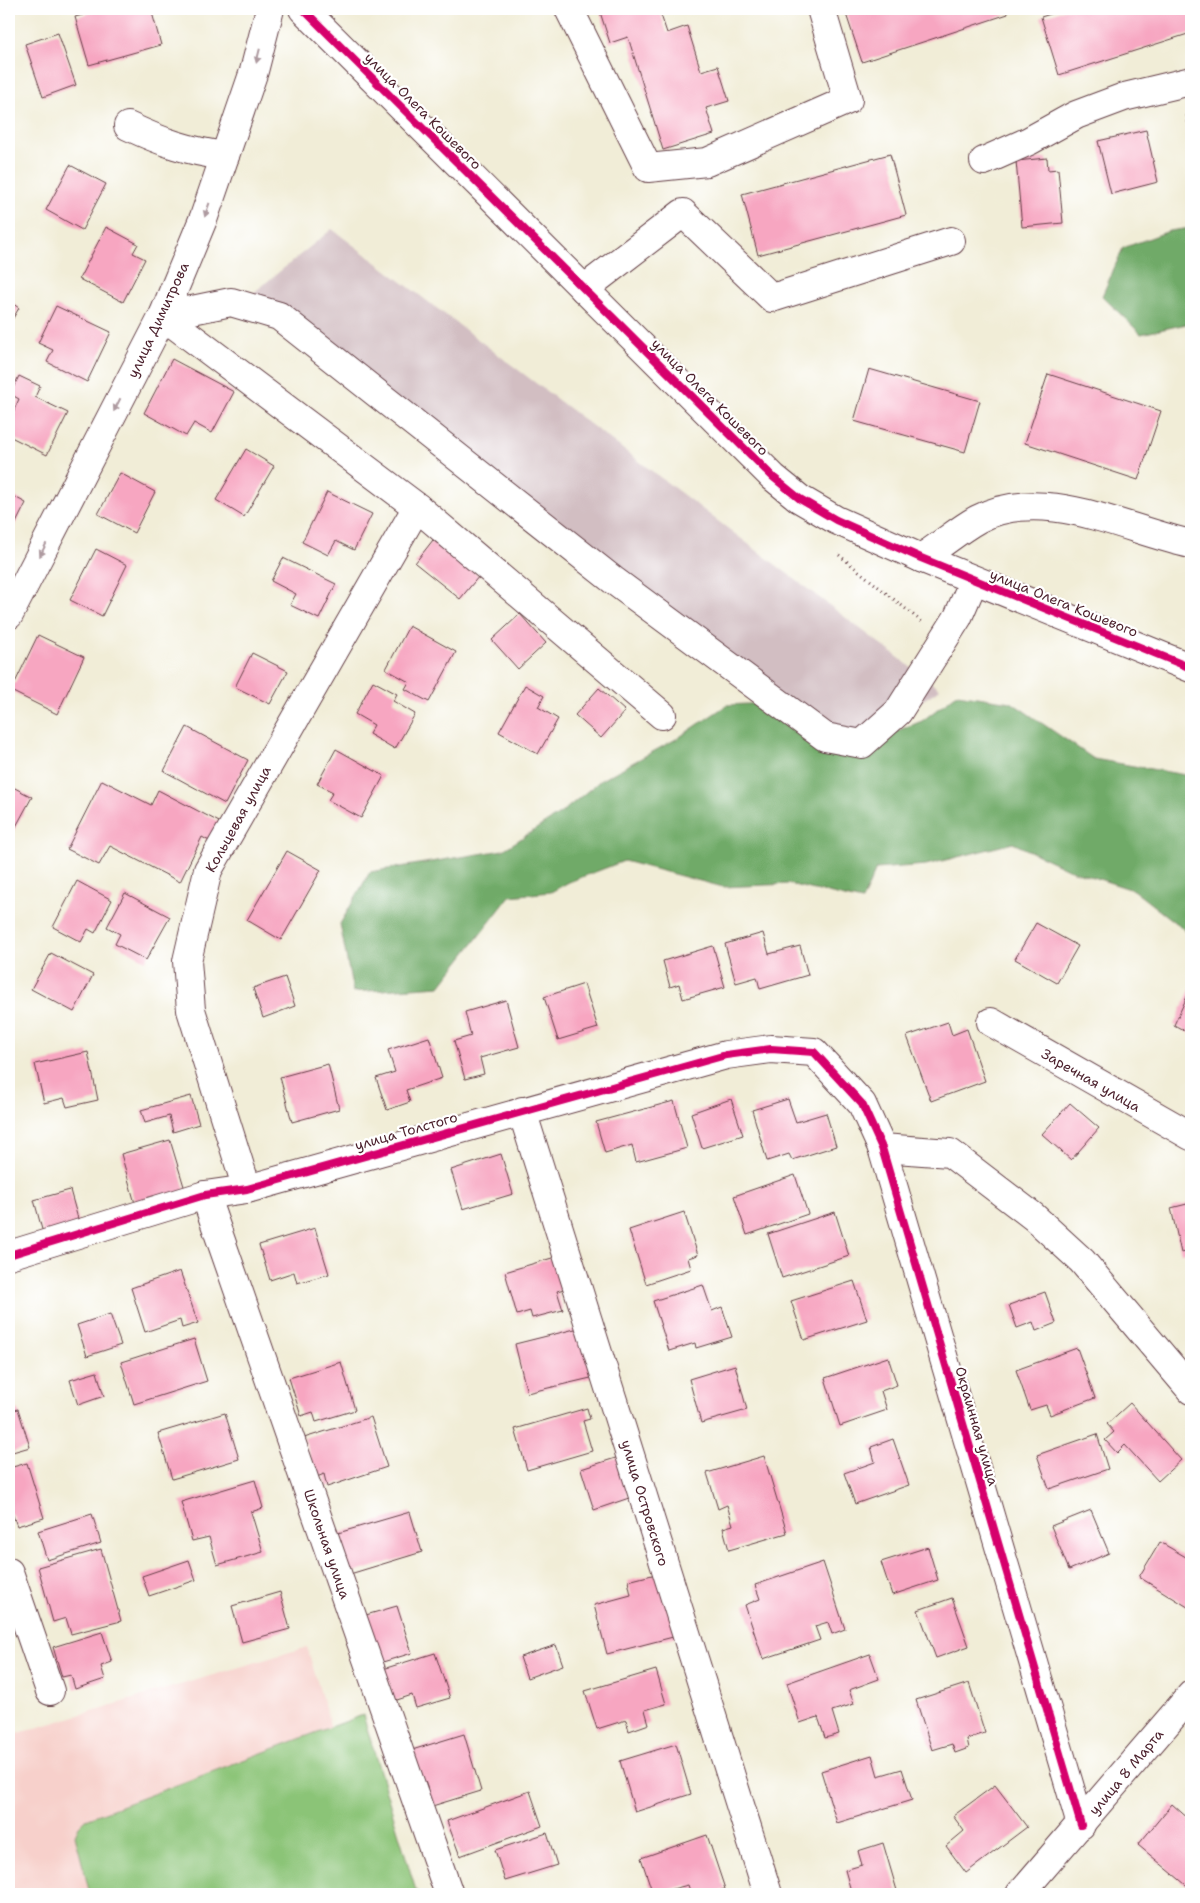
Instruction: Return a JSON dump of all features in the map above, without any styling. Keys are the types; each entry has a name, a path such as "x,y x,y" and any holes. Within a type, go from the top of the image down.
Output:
{"street":[{"name":"улица Димитрова","path":"9,615 163,316 204,217 254,71 270,9"},
{"name":"улица Олега Кошевого","path":"303,9 773,477 800,499 836,520 921,558 1191,668"},
{"path":"569,9 648,168 707,162 848,100 821,9"},
{"path":"984,160 1029,142 1076,115 1124,97 1191,81"},
{"path":"128,126 161,142 192,152 225,156"},
{"path":"584,289 683,213 772,298 951,241"},
{"path":"163,316 231,302 279,316 613,580 825,737 862,744 898,712 958,618 974,580"},
{"path":"163,316 416,507 662,715"},
{"name":"Кольцевая улица","path":"247,1189 191,1010 187,961 208,870 416,507"},
{"path":"921,558 978,519 1011,507 1058,507 1191,544"},
{"name":"Заречная улица","path":"991,1022 1191,1136"},
{"name":"улица Толстого","path":"9,1255 205,1195 247,1189 726,1055 771,1049 814,1052"},
{"name":"Окраинная улица","path":"814,1052 862,1104 882,1148 1081,1825"},
{"name":"улица Островского","path":"522,1111 768,1894"},
{"path":"882,1148 950,1153 1034,1217 1082,1261 1191,1390"},
{"name":"Школьная улица","path":"205,1195 449,1894"},
{"path":"9,1572 50,1691"},
{"name":"улица 8 Марта","path":"1020,1894 1191,1695"}],"shaded area":[{"path":"332,229 940,689 846,751 247,298"},
{"path":"307,1647 380,1894 9,1894 9,1736"}],"green space":[{"path":"1191,228 1191,323 1141,334 1102,296 1123,248 1169,231"},
{"path":"957,694 1011,702 1094,759 1191,776 1191,935 1133,890 1068,869 1013,843 926,865 876,869 862,901 789,884 723,887 624,861 569,882 551,892 510,896 440,986 353,992 340,924 370,872 503,850 561,813 601,780 678,738 727,705 788,702 846,751 922,721"},
{"path":"363,1715 417,1894 90,1894 75,1835 79,1826 86,1819"}],"building":[{"path":"105,9 151,9 161,45 89,65 75,17"},
{"path":"599,9 659,9 667,33 687,26 701,71 718,66 729,101 706,108 714,134 663,150 628,37 610,43"},
{"path":"851,9 1006,9 1008,14 862,62 845,11"},
{"path":"1066,9 1191,9 1191,33 1059,75 1041,17"},
{"path":"58,33 76,85 43,97 25,44"},
{"path":"1191,114 1191,138 1190,138 1186,115"},
{"path":"1146,130 1158,182 1111,194 1098,141"},
{"path":"890,154 906,215 758,255 742,194"},
{"path":"1047,158 1048,170 1058,169 1063,223 1022,227 1016,161"},
{"path":"70,165 106,184 82,230 46,210"},
{"path":"106,227 138,244 133,253 145,259 123,302 79,279"},
{"path":"9,301 19,308 9,325"},
{"path":"56,306 111,332 87,382 47,362 53,350 38,343"},
{"path":"172,359 234,392 212,433 194,423 186,436 144,413"},
{"path":"869,369 980,401 965,452 854,421"},
{"path":"1048,374 1161,411 1138,480 1025,443"},
{"path":"19,376 40,386 35,397 68,413 47,455 9,436 9,421 19,399 10,394"},
{"path":"246,449 274,466 244,517 216,500"},
{"path":"120,473 155,492 134,533 98,514"},
{"path":"327,492 372,514 354,550 336,541 328,555 302,542"},
{"path":"9,494 26,503 9,537"},
{"path":"433,540 479,576 460,599 415,563"},
{"path":"96,549 127,565 102,616 70,600"},
{"path":"283,558 336,584 319,619 290,605 296,594 271,581"},
{"path":"520,614 546,643 518,669 492,640"},
{"path":"409,626 456,652 429,702 405,689 409,682 386,669"},
{"path":"38,635 84,657 57,714 11,691"},
{"path":"252,653 288,671 270,704 235,687"},
{"path":"373,681 397,694 393,701 415,714 395,749 369,734 374,725 355,714"},
{"path":"525,685 544,696 538,707 558,719 538,754 499,732"},
{"path":"599,688 625,711 601,738 575,715"},
{"path":"187,727 248,760 225,804 164,771"},
{"path":"336,749 384,776 361,818 328,800 333,792 317,784"},
{"path":"102,780 151,805 158,790 223,824 213,843 202,837 180,882 110,846 99,865 67,849"},
{"path":"9,785 32,797 13,832 9,830"},
{"path":"287,851 321,870 281,940 247,920"},
{"path":"77,881 112,900 95,933 88,929 81,942 53,927"},
{"path":"125,893 170,917 146,960 115,944 120,934 107,927"},
{"path":"1036,923 1078,946 1057,983 1015,959"},
{"path":"763,933 769,954 800,946 808,975 760,989 757,977 736,983 725,944"},
{"path":"713,946 725,987 683,999 679,984 670,987 663,961"},
{"path":"51,953 93,975 74,1012 31,989"},
{"path":"285,977 295,1006 263,1018 253,988"},
{"path":"584,984 598,1028 558,1040 544,997"},
{"path":"1191,988 1191,1034 1174,1025"},
{"path":"506,1000 519,1047 480,1058 484,1074 465,1079 454,1041 471,1036 465,1012"},
{"path":"948,1022 952,1035 967,1029 985,1081 931,1101 907,1036"},
{"path":"429,1037 442,1078 406,1090 410,1102 387,1110 376,1078 395,1072 388,1050"},
{"path":"88,1052 98,1100 67,1107 64,1098 44,1103 35,1064"},
{"path":"328,1064 339,1109 292,1122 280,1077"},
{"path":"191,1096 199,1124 173,1132 169,1116 145,1123 141,1110"},
{"path":"731,1099 743,1135 702,1148 691,1113"},
{"path":"788,1099 796,1122 826,1113 836,1146 792,1160 789,1154 767,1161 752,1110"},
{"path":"674,1101 687,1148 636,1162 632,1145 605,1153 596,1122"},
{"path":"1070,1103 1099,1128 1071,1160 1042,1134"},
{"path":"170,1140 186,1193 136,1207 121,1154"},
{"path":"501,1154 513,1194 463,1209 451,1170"},
{"path":"795,1175 808,1214 747,1235 734,1196"},
{"path":"70,1190 80,1226 44,1237 34,1200"},
{"path":"1191,1203 1191,1251 1181,1253 1171,1208"},
{"path":"684,1212 698,1255 688,1258 691,1269 646,1284 629,1230"},
{"path":"835,1212 849,1256 782,1278 768,1234"},
{"path":"315,1228 329,1274 297,1283 294,1272 270,1280 259,1245"},
{"path":"562,1255 571,1287 557,1291 563,1310 532,1318 530,1311 517,1315 505,1272"},
{"path":"180,1271 198,1323 182,1328 180,1320 145,1332 131,1288"},
{"path":"854,1281 867,1320 804,1340 791,1301"},
{"path":"703,1285 712,1311 722,1307 732,1337 696,1348 695,1343 669,1351 653,1301"},
{"path":"1045,1292 1056,1323 1036,1331 1033,1322 1017,1328 1009,1305"},
{"path":"110,1314 121,1345 87,1356 77,1325"},
{"path":"583,1327 595,1377 527,1393 515,1344"},
{"path":"194,1339 207,1381 134,1404 121,1362"},
{"path":"1077,1348 1095,1398 1050,1415 1046,1405 1030,1410 1016,1370"},
{"path":"888,1357 897,1385 881,1391 887,1410 840,1426 825,1378"},
{"path":"341,1362 355,1410 316,1422 313,1412 301,1416 289,1378"},
{"path":"735,1365 747,1410 701,1423 689,1379"},
{"path":"97,1372 104,1396 78,1405 70,1380"},
{"path":"1130,1403 1181,1460 1158,1481 1125,1445 1117,1453 1105,1440 1114,1432 1107,1424"},
{"path":"587,1408 590,1419 583,1421 592,1451 527,1470 515,1429"},
{"path":"18,1409 30,1447 9,1453 9,1411"},
{"path":"225,1413 239,1459 172,1479 158,1433"},
{"path":"371,1417 387,1467 327,1487 324,1474 317,1477 304,1438"},
{"path":"1097,1434 1108,1469 1049,1489 1037,1455"},
{"path":"893,1439 909,1485 855,1504 844,1473 875,1462 871,1447"},
{"path":"625,1455 635,1488 627,1491 629,1498 594,1510 581,1469"},
{"path":"764,1456 787,1533 729,1550 723,1528 733,1525 727,1505 718,1509 707,1473"},
{"path":"27,1463 44,1518 17,1526 12,1513 9,1514 9,1468"},
{"path":"255,1480 263,1508 251,1512 263,1552 217,1565 209,1537 192,1541 181,1502"},
{"path":"1091,1510 1109,1553 1069,1570 1051,1526"},
{"path":"410,1512 422,1552 350,1574 338,1533"},
{"path":"92,1514 101,1543 47,1560 38,1531"},
{"path":"1160,1542 1191,1560 1191,1609 1139,1577"},
{"path":"928,1547 938,1580 892,1595 881,1562"},
{"path":"101,1549 121,1621 71,1634 66,1618 53,1622 38,1567"},
{"path":"189,1560 196,1580 149,1596 142,1576"},
{"path":"823,1562 845,1629 832,1634 828,1622 815,1626 820,1640 763,1659 745,1605 760,1599 755,1585"},
{"path":"660,1573 677,1636 607,1654 594,1605 631,1595 628,1581"},
{"path":"280,1592 290,1629 242,1642 232,1606"},
{"path":"952,1598 969,1646 936,1658 918,1610"},
{"path":"397,1606 412,1653 373,1665 359,1617"},
{"path":"102,1632 112,1662 101,1666 105,1679 75,1689 71,1675 62,1677 53,1647"},
{"path":"556,1645 563,1665 527,1678 520,1657"},
{"path":"435,1653 450,1698 416,1708 412,1695 394,1701 383,1669"},
{"path":"870,1654 879,1679 849,1690 854,1704 832,1711 839,1734 825,1738 818,1717 800,1723 787,1683"},
{"path":"656,1670 666,1704 645,1710 649,1724 629,1731 626,1720 597,1729 585,1691"},
{"path":"969,1683 985,1733 967,1739 969,1748 955,1753 952,1744 932,1750 916,1700"},
{"path":"464,1734 481,1791 429,1807 412,1750"},
{"path":"676,1744 691,1794 635,1812 620,1761"},
{"path":"872,1755 878,1776 902,1769 912,1800 837,1823 821,1771"},
{"path":"995,1785 1027,1827 966,1873 946,1846 964,1831 953,1816"},
{"path":"530,1791 542,1826 460,1856 447,1821"},
{"path":"1172,1804 1191,1821 1191,1889 1138,1845"},
{"path":"547,1833 557,1865 505,1881 495,1850"},
{"path":"707,1835 725,1889 710,1894 691,1894 688,1885 653,1894 641,1858"},
{"path":"883,1843 898,1894 843,1894 851,1891 845,1870 862,1865 858,1851"}],"cycle path":[{"path":"303,9 773,477 800,499 836,520 921,558 1191,668"},
{"path":"9,1255 205,1195 247,1189 726,1055 771,1049 814,1052 862,1104 882,1148 1081,1825"}]}
